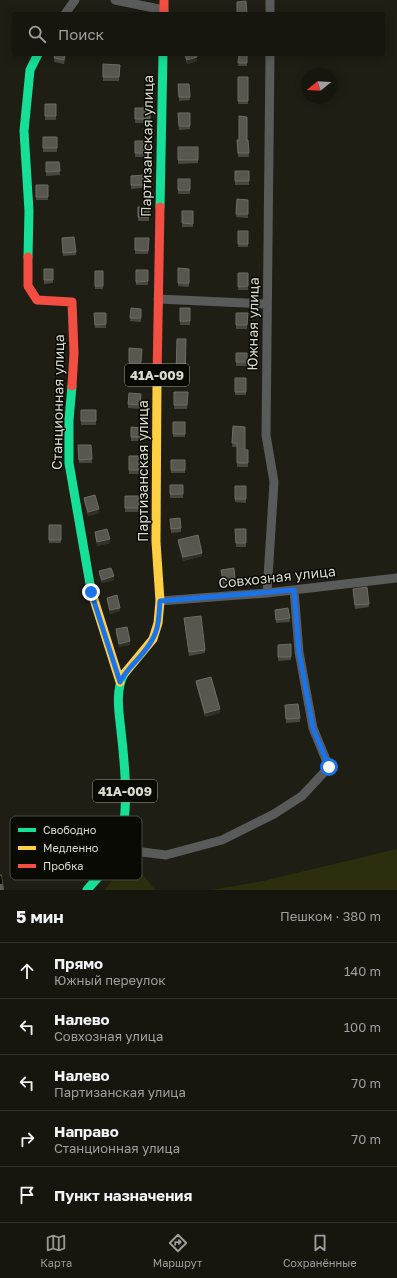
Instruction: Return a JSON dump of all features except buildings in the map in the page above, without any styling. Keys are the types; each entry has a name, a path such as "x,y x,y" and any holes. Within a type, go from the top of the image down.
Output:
{"main road":[{"name":"Станционная улица","path":"37,56 30,70 24,132 29,211 28,286 37,300 72,302 74,353 69,420 69,463 82,547 91,592 120,682 118,706 126,771 123,816"},
{"name":"Партизанская улица","path":"120,682 127,669 144,652 153,639 158,623 160,601 156,542 158,299 163,56"},
{"name":"Станционная улица","path":"87,890 95,880"}],"street":[{"path":"66,12 74,0"},
{"path":"115,0 164,8"},
{"path":"270,0 270,12"},
{"name":"Южная улица","path":"267,593 274,482 266,435 270,56"},
{"path":"158,299 267,304"},
{"name":"Совхозная улица","path":"160,601 267,593 397,578"},
{"path":"142,852 166,856 222,840 274,814 302,796 329,767 313,728 299,652 294,590"}],"shaded area":[{"path":"397,849 397,890 212,890 263,881"},
{"path":"142,873 155,890 104,890 113,880 142,880"}],"railway":[{"path":"0,876 2,890"}],"traffic: fast":[{"path":"28,257 29,211 24,131 30,70 37,56"},
{"path":"160,207 163,56"},
{"path":"72,386 69,420 69,463 91,590"},
{"path":"124,674 119,687 118,702 126,790 124,816"},
{"path":"87,890 96,880"}],"traffic: slow":[{"path":"124,674 153,639 158,623 160,601 156,542 157,378"},
{"path":"91,590 120,682"}],"traffic: jam":[{"path":"164,0 164,12"},
{"path":"157,378 160,207"},
{"path":"28,257 28,286 37,300 72,302 74,353 72,386"}],"route":[{"path":"91,592 109,654 120,682 127,669 144,652 153,639 158,623 160,601 294,590 299,652 313,728 329,767"}]}
